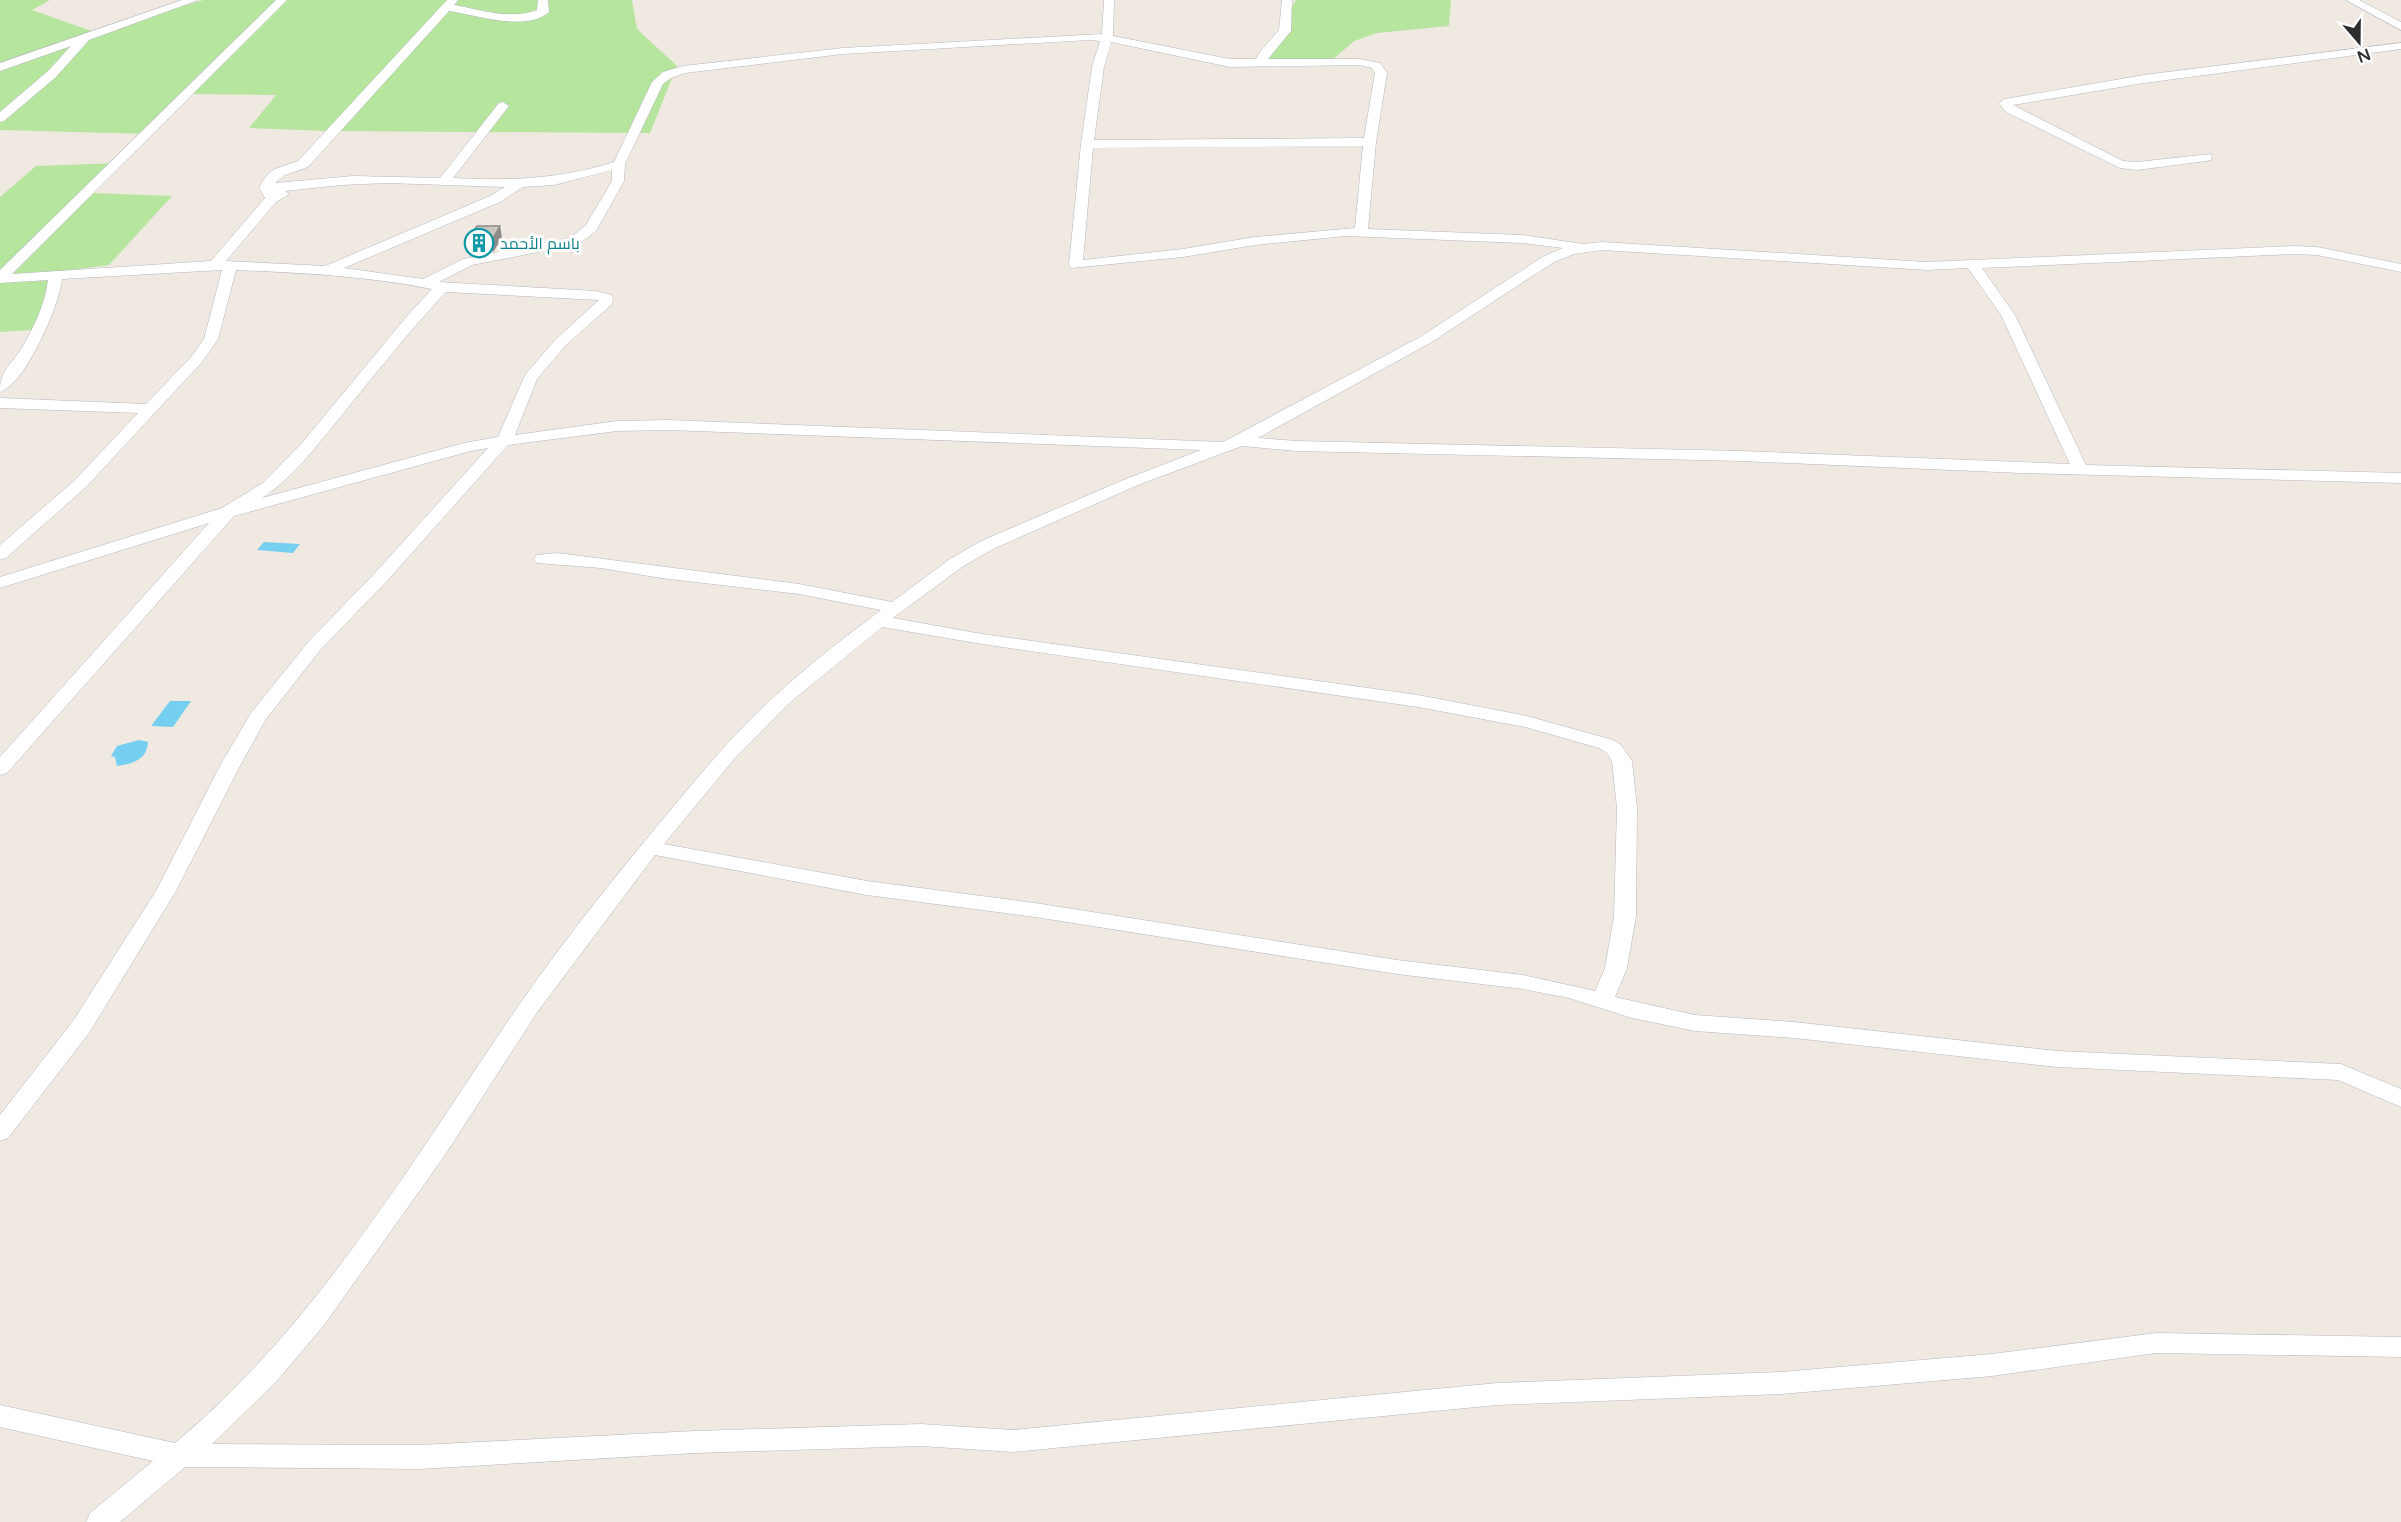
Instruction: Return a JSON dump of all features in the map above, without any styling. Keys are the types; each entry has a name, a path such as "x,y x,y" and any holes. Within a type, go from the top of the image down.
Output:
{"street":[{"path":"0,67 193,0"},
{"path":"0,278 282,0"},
{"path":"296,187 307,168 399,56 450,3 499,16 530,16 543,12 543,0"},
{"path":"1108,0 1107,38 1098,67 1087,144 1076,265 1183,253 1323,233 1361,232 1522,239 1586,247 1927,266 2295,249 2317,251 2401,268"},
{"path":"1261,63 1264,54 1285,31 1287,0"},
{"path":"2350,0 2401,27"},
{"path":"0,118 86,38"},
{"path":"0,769 228,512 269,486 300,454 412,318 434,285 468,262 564,244 581,237 591,228 618,182 620,164 658,82 667,75 683,70 786,56 1043,38 1107,38 1230,63 1359,62 1376,65 1381,74 1370,142 1361,232"},
{"path":"2206,157 2137,166 2121,164 2010,109 2005,103 2144,79 2401,46"},
{"path":"41,53 68,57"},
{"path":"444,181 503,106"},
{"path":"1087,144 1370,142"},
{"path":"269,193 352,180 518,185 566,181 585,177 620,164"},
{"path":"0,554 80,484 198,359 211,339 223,266 269,193 273,177 285,170 307,168 352,180"},
{"path":"326,270 495,199 518,185"},
{"path":"100,1522 218,1423 267,1374 315,1318 437,1149 530,1006 650,848 721,762 781,700 878,621 956,564 987,545 1132,482 1232,444 1425,340 1549,259 1563,252 1586,247"},
{"path":"1973,265 2008,315 2080,469"},
{"path":"0,278 223,266 326,270 434,285 496,291 585,294 606,298 606,304 561,342 530,378 504,440 380,578 315,645 258,717 231,764 166,891 81,1027 0,1132"},
{"path":"0,387 47,317 56,289 55,275"},
{"path":"0,404 152,409"},
{"path":"0,583 228,512 470,446 617,426 669,425 1232,444 1741,456 2401,478"},
{"path":"543,559 557,558 601,563 662,573 799,589 896,608"},
{"path":"878,621 982,639 1418,701 1527,722 1606,744 1614,749 1622,760 1627,830 1625,916 1616,968 1602,1000"},
{"path":"650,848 867,888 1035,910 1397,967 1523,982 1571,991 1632,1010 1695,1023 1794,1030 2057,1059 2341,1072 2401,1099"},
{"path":"0,1416 179,1455 419,1457 683,1443 921,1436 1013,1441 1497,1394 1781,1383 1992,1365 2156,1343 2401,1347"}],"green space":[{"path":"0,0 50,0 32,10 97,33 203,0 632,0 637,29 677,66 650,133 326,131 249,128 276,95 189,94 150,134 0,130"},
{"path":"1296,0 1451,0 1449,26 1377,33 1354,41 1329,63 1259,66"},
{"path":"121,163 92,193 172,196 109,265 56,272 34,330 0,332 0,197 36,166"}],"water":[{"path":"264,542 300,544 293,553 257,550"},
{"path":"170,701 191,701 173,727 151,726"},
{"path":"139,740 148,742 142,757 128,764 117,766 115,757 111,756 117,746"}],"building":[{"path":"477,226 500,226 492,240 467,242"}],"place":[{"name":"باسم الأحمد","path":"479,243"}]}
